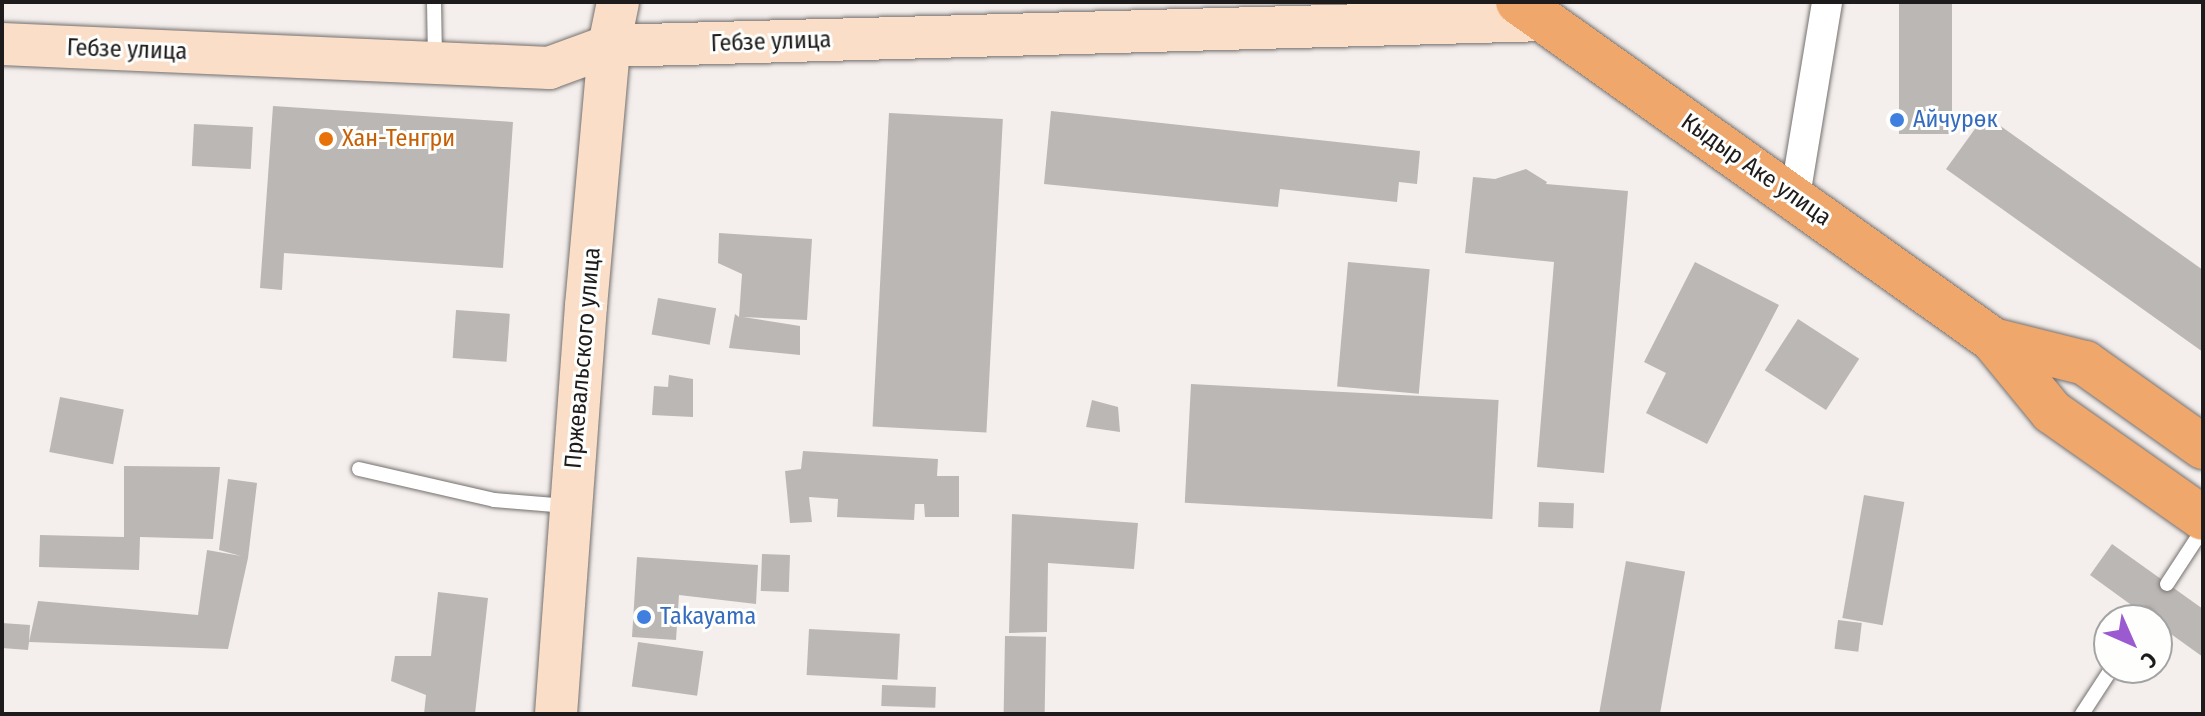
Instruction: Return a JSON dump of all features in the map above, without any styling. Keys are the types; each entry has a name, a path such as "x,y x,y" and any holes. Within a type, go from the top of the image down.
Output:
{"highway":[{"name":"Кыдыр Аке улица","path":"1531,11 1795,196 1993,340 2052,412 2203,518"},
{"name":"Кыдыр Аке улица","path":"1993,340 2085,363 2203,447"}],"main road":[{"name":"Пржевальского улица","path":"556,714 609,46 618,2"},
{"name":"Гебзе улица","path":"2,44 549,68 609,46 1531,11"}],"street":[{"path":"1795,196 1827,2"}],"lane":[{"path":"434,2 435,63"},
{"path":"359,469 494,500 571,506"},
{"path":"2167,584 2203,529"},
{"path":"2082,714 2102,684"}],"building":[{"path":"1899,2 1952,2 1952,134 1899,134"},
{"path":"273,106 513,122 503,268 284,253 282,290 260,288"},
{"path":"1051,111 1420,151 1417,184 1399,182 1397,202 1280,189 1278,207 1044,184"},
{"path":"889,113 1003,119 986,433 873,427"},
{"path":"1985,115 2203,270 2203,352 1946,169"},
{"path":"194,124 253,127 251,169 192,166"},
{"path":"1526,169 1546,184 1628,191 1604,473 1537,467 1554,262 1465,253 1473,177 1495,179"},
{"path":"719,233 812,239 807,320 743,317 800,326 800,355 729,348 735,314 739,317 742,274 718,263"},
{"path":"1348,262 1430,269 1419,394 1337,387"},
{"path":"1695,262 1779,305 1707,444 1646,413 1666,373 1644,362"},
{"path":"658,298 716,308 710,345 652,334"},
{"path":"456,310 510,314 507,362 453,358"},
{"path":"1798,319 1859,359 1826,410 1765,370"},
{"path":"669,375 693,379 693,417 652,415 654,386 668,387"},
{"path":"1191,384 1499,400 1492,519 1185,503"},
{"path":"60,397 124,409 113,464 49,452"},
{"path":"1092,400 1118,407 1120,432 1086,427"},
{"path":"803,451 938,459 937,476 959,476 959,517 925,517 924,504 915,504 914,520 837,517 838,499 809,497 812,522 790,523 785,471 801,469"},
{"path":"124,466 220,467 213,539 140,537 139,570 39,567 40,535 124,537"},
{"path":"228,479 257,483 248,558 228,649 29,642 38,601 198,615 207,550 241,556 219,550"},
{"path":"1864,495 1904,502 1883,625 1842,618"},
{"path":"1539,502 1574,503 1573,528 1538,527"},
{"path":"1012,514 1138,523 1134,569 1048,563 1047,632 1009,633"},
{"path":"2112,544 2203,609 2203,657 2173,635 2173,604 2130,604 2090,575"},
{"path":"762,554 790,555 789,592 761,591"},
{"path":"637,557 758,565 756,604 679,595 676,640 632,637"},
{"path":"1626,561 1685,571 1660,714 1599,714"},
{"path":"438,592 488,598 475,714 424,714 426,695 391,681 395,656 431,656"},
{"path":"1838,620 1862,623 1858,652 1834,649"},
{"path":"2,623 30,625 28,650 2,648"},
{"path":"809,629 900,634 897,680 807,675"},
{"path":"1005,636 1046,637 1045,714 1004,714"},
{"path":"638,642 703,651 697,696 632,687"},
{"path":"882,685 936,687 935,708 881,706"}],"place":[{"name":"Айчурөк","path":"1897,120"},
{"name":"Хан-Тенгри","path":"326,139"},
{"name":"Takayama","path":"644,617"}]}
